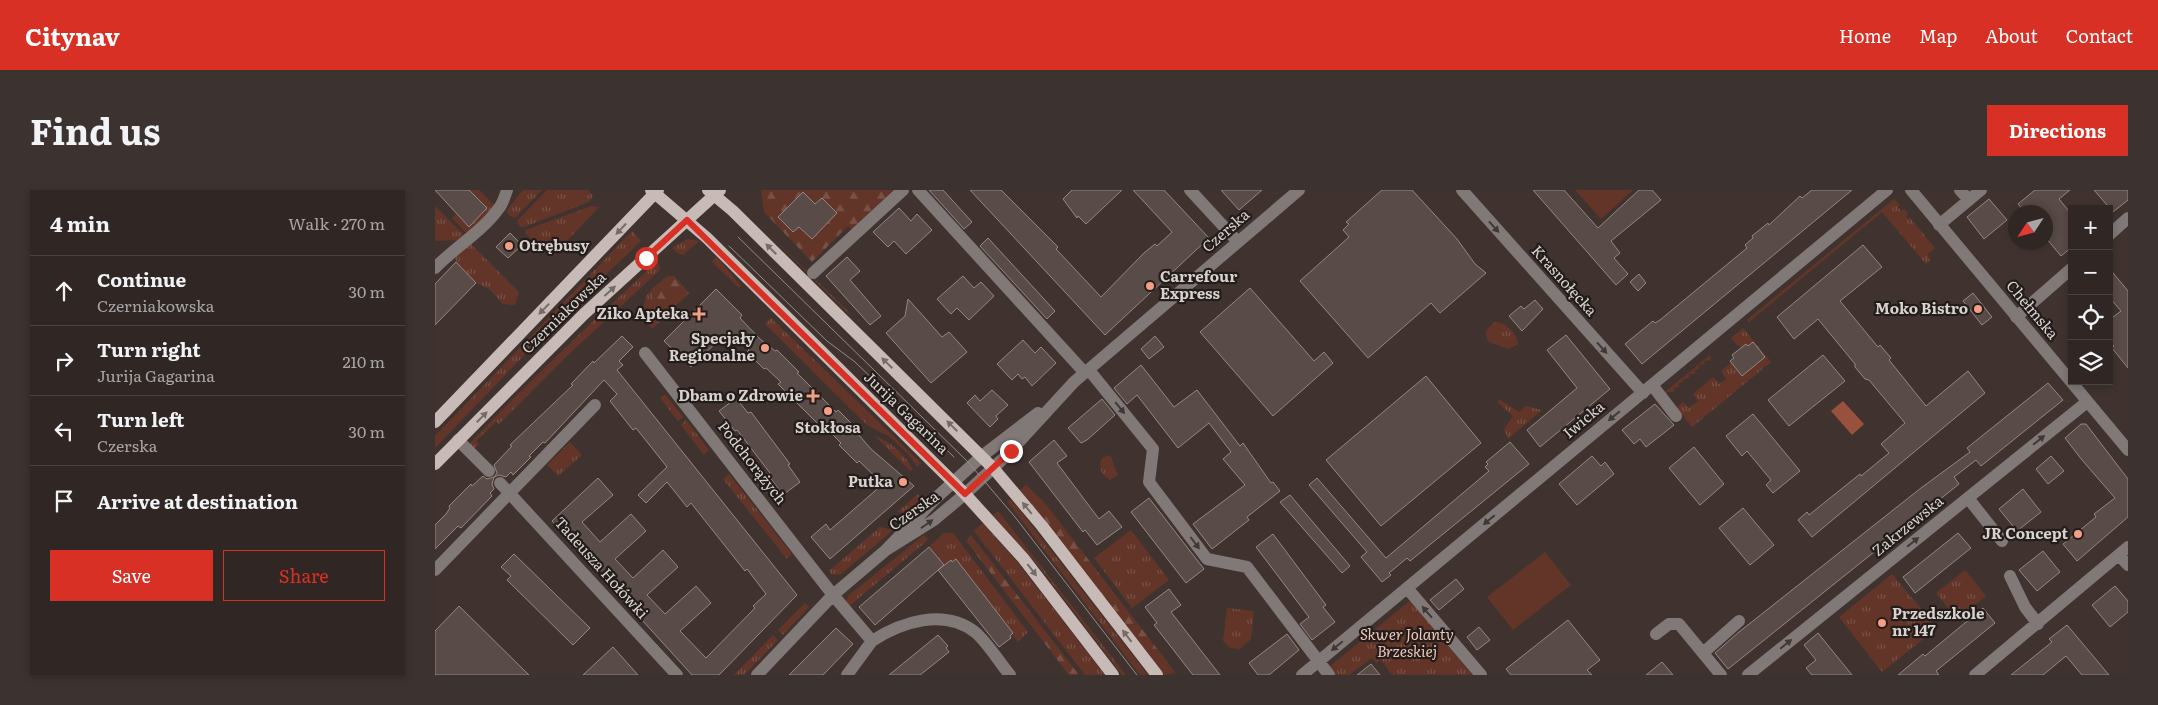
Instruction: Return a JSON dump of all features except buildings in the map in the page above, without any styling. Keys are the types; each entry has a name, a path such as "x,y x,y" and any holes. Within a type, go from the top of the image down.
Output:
{"main road":[{"name":"Jurija Gagarina","path":"654,191 687,220 965,494 1023,558 1113,675"},
{"name":"Czerniakowska","path":"435,422 654,191"},
{"name":"Jurija Gagarina","path":"714,192 994,469 1042,526 1157,675"},
{"name":"Czerniakowska","path":"435,464 584,314 687,220 714,192"}],"street":[{"path":"435,268 450,253 470,238 500,208 507,190"},
{"path":"813,272 903,190"},
{"path":"917,190 1087,372 1153,448 1149,482 1207,559 1247,567 1329,675"},
{"path":"1190,190 1238,242"},
{"name":"Czerska","path":"886,550 926,525 994,469 1061,396 1087,372 1299,190"},
{"name":"Krasnołęcka","path":"1462,190 1647,389 1676,416"},
{"name":"Iwicka","path":"1302,675 1887,190"},
{"name":"Chełmska","path":"1911,190 2128,450"},
{"path":"1960,190 1969,200"},
{"path":"1939,224 1981,190"},
{"path":"2113,231 2128,218"},
{"path":"2016,317 2068,272"},
{"name":"Podchorążych","path":"645,353 833,595 872,641"},
{"name":"Czerska","path":"886,550 931,502 982,456 1061,396"},
{"name":"Zakrzewska","path":"1749,675 2087,402"},
{"path":"435,570 595,405"},
{"path":"458,440 489,471"},
{"name":"Tadeusza Hołówki","path":"501,483 677,675"},
{"path":"1968,498 2002,541"},
{"path":"757,675 833,595 886,550"},
{"path":"1975,675 2124,551 2128,564"},
{"path":"2010,576 2025,608 2038,624"},
{"path":"1407,588 1481,675"},
{"path":"847,675 872,641 887,631 904,624 929,620 950,622 969,628 977,634 1010,675"},
{"path":"1703,653 1739,622"},
{"path":"1656,634 1669,624 1679,624 1721,675"}],"green space":[{"path":"469,190 479,190 495,206 468,235 452,218 456,214 469,227 477,219"},
{"path":"523,190 542,190 516,217 512,217 508,214 507,210"},
{"path":"547,190 588,190 593,196 589,202 520,227 517,222 519,219"},
{"path":"761,190 903,190 855,232 848,226 812,262 764,212"},
{"path":"1575,190 1633,190 1601,219"},
{"path":"1894,199 1900,205 1898,207 1901,211 1904,209 1908,214 1906,216 1908,219 1910,218 1935,248 1928,254 1930,261 1926,264 1882,212 1749,322 1747,320"},
{"path":"435,206 467,238 465,240 435,241"},
{"path":"591,206 599,207 552,257 525,233 526,230"},
{"path":"753,219 846,309 853,318"},
{"path":"632,231 641,241 555,323 435,448 435,436"},
{"path":"687,239 699,241 683,255 672,248"},
{"path":"471,244 519,292 515,305 503,304 489,289 476,283 456,262 455,255"},
{"path":"716,256 741,286 739,288 712,262"},
{"path":"658,261 660,269 658,272 568,355 499,424 496,422 476,441 479,444 473,450 470,446 471,442 563,350"},
{"path":"667,276 674,276 689,293 652,329 647,323 655,301 652,289"},
{"path":"652,289 655,301 647,323 641,318 646,296"},
{"path":"771,318 921,463 917,467 909,455 890,437 867,425 765,324"},
{"path":"1495,322 1499,322 1510,329 1516,337 1518,344 1509,349 1489,342 1486,336 1487,331"},
{"path":"1743,328 1771,362 1692,427 1677,408 1683,402 1689,408 1698,401 1693,394 1713,377 1719,384 1726,379 1721,371 1731,363 1742,376 1765,357 1753,342 1748,346 1746,344 1740,349 1741,346 1738,346 1731,338"},
{"path":"1710,355 1711,360 1704,361 1705,364 1699,365 1699,369 1695,370 1695,374 1689,374 1689,378 1683,379 1683,382 1679,383 1679,387 1674,388 1674,392 1667,392 1667,395 1664,393"},
{"path":"665,394 683,417 678,421 660,398"},
{"path":"1499,399 1519,412 1526,406 1542,410 1508,439 1504,429 1513,416 1497,402"},
{"path":"686,420 709,450 704,455 681,425"},
{"path":"875,436 897,449 913,470 910,471"},
{"path":"570,442 582,455 558,476 547,465"},
{"path":"1110,455 1118,475 1110,480 1102,473 1100,465 1102,458"},
{"path":"729,474 792,554 787,559 723,479"},
{"path":"1026,485 1044,502 1175,673 1164,675 1020,490"},
{"path":"918,494 921,498 909,515 897,512"},
{"path":"1011,499 1148,675 1140,675 1007,502"},
{"path":"998,511 1126,675 1122,675 1041,569 993,515"},
{"path":"983,523 1017,562 1105,675 1085,675 974,531"},
{"path":"880,527 893,530 840,575 831,574 829,571"},
{"path":"1131,530 1169,580 1132,608 1094,558"},
{"path":"944,533 953,533 1028,632 1018,642 1012,634 1013,632 956,560 945,565 929,547"},
{"path":"924,535 928,540 848,607 846,601 849,595"},
{"path":"971,535 1079,675 1069,675 966,541"},
{"path":"1545,552 1571,585 1513,630 1487,597"},
{"path":"1965,570 1986,596 1957,619 1936,593"},
{"name":"Przedszkole nr 147","path":"1892,574 1937,628 1882,672 1839,617"},
{"name":"Skwer Jolanty Brzeskiej","path":"1411,600 1472,675 1392,675 1381,660 1376,663 1372,658 1349,675 1335,675 1329,667"},
{"path":"805,603 809,607 783,635 778,630"},
{"path":"1227,608 1254,611 1251,639 1240,649 1230,648 1223,641"},
{"path":"773,635 778,640 744,675 734,675"}],"shaded area":[{"path":"1843,401 1864,424 1852,435 1831,411"}],"tram line":[{"path":"738,237 968,462 1015,517 1137,675"},
{"path":"729,246 827,341 855,362 954,457"}],"place":[{"name":"Otrębusy","path":"509,246"},
{"name":"Carrefour Express","path":"1150,286"},
{"name":"Moko Bistro","path":"1978,309"},
{"name":"Ziko Apteka","path":"699,314"},
{"name":"Specjały Regionalne","path":"765,348"},
{"name":"Dbam o Zdrowie","path":"813,396"},
{"name":"Stokłosa","path":"828,411"},
{"name":"Putka","path":"903,482"},
{"name":"JR Concept","path":"2078,534"},
{"name":"Przedszkole nr 147","path":"1882,623"}],"route":[{"path":"646,258 687,220 965,494 994,469 1011,451"}]}
